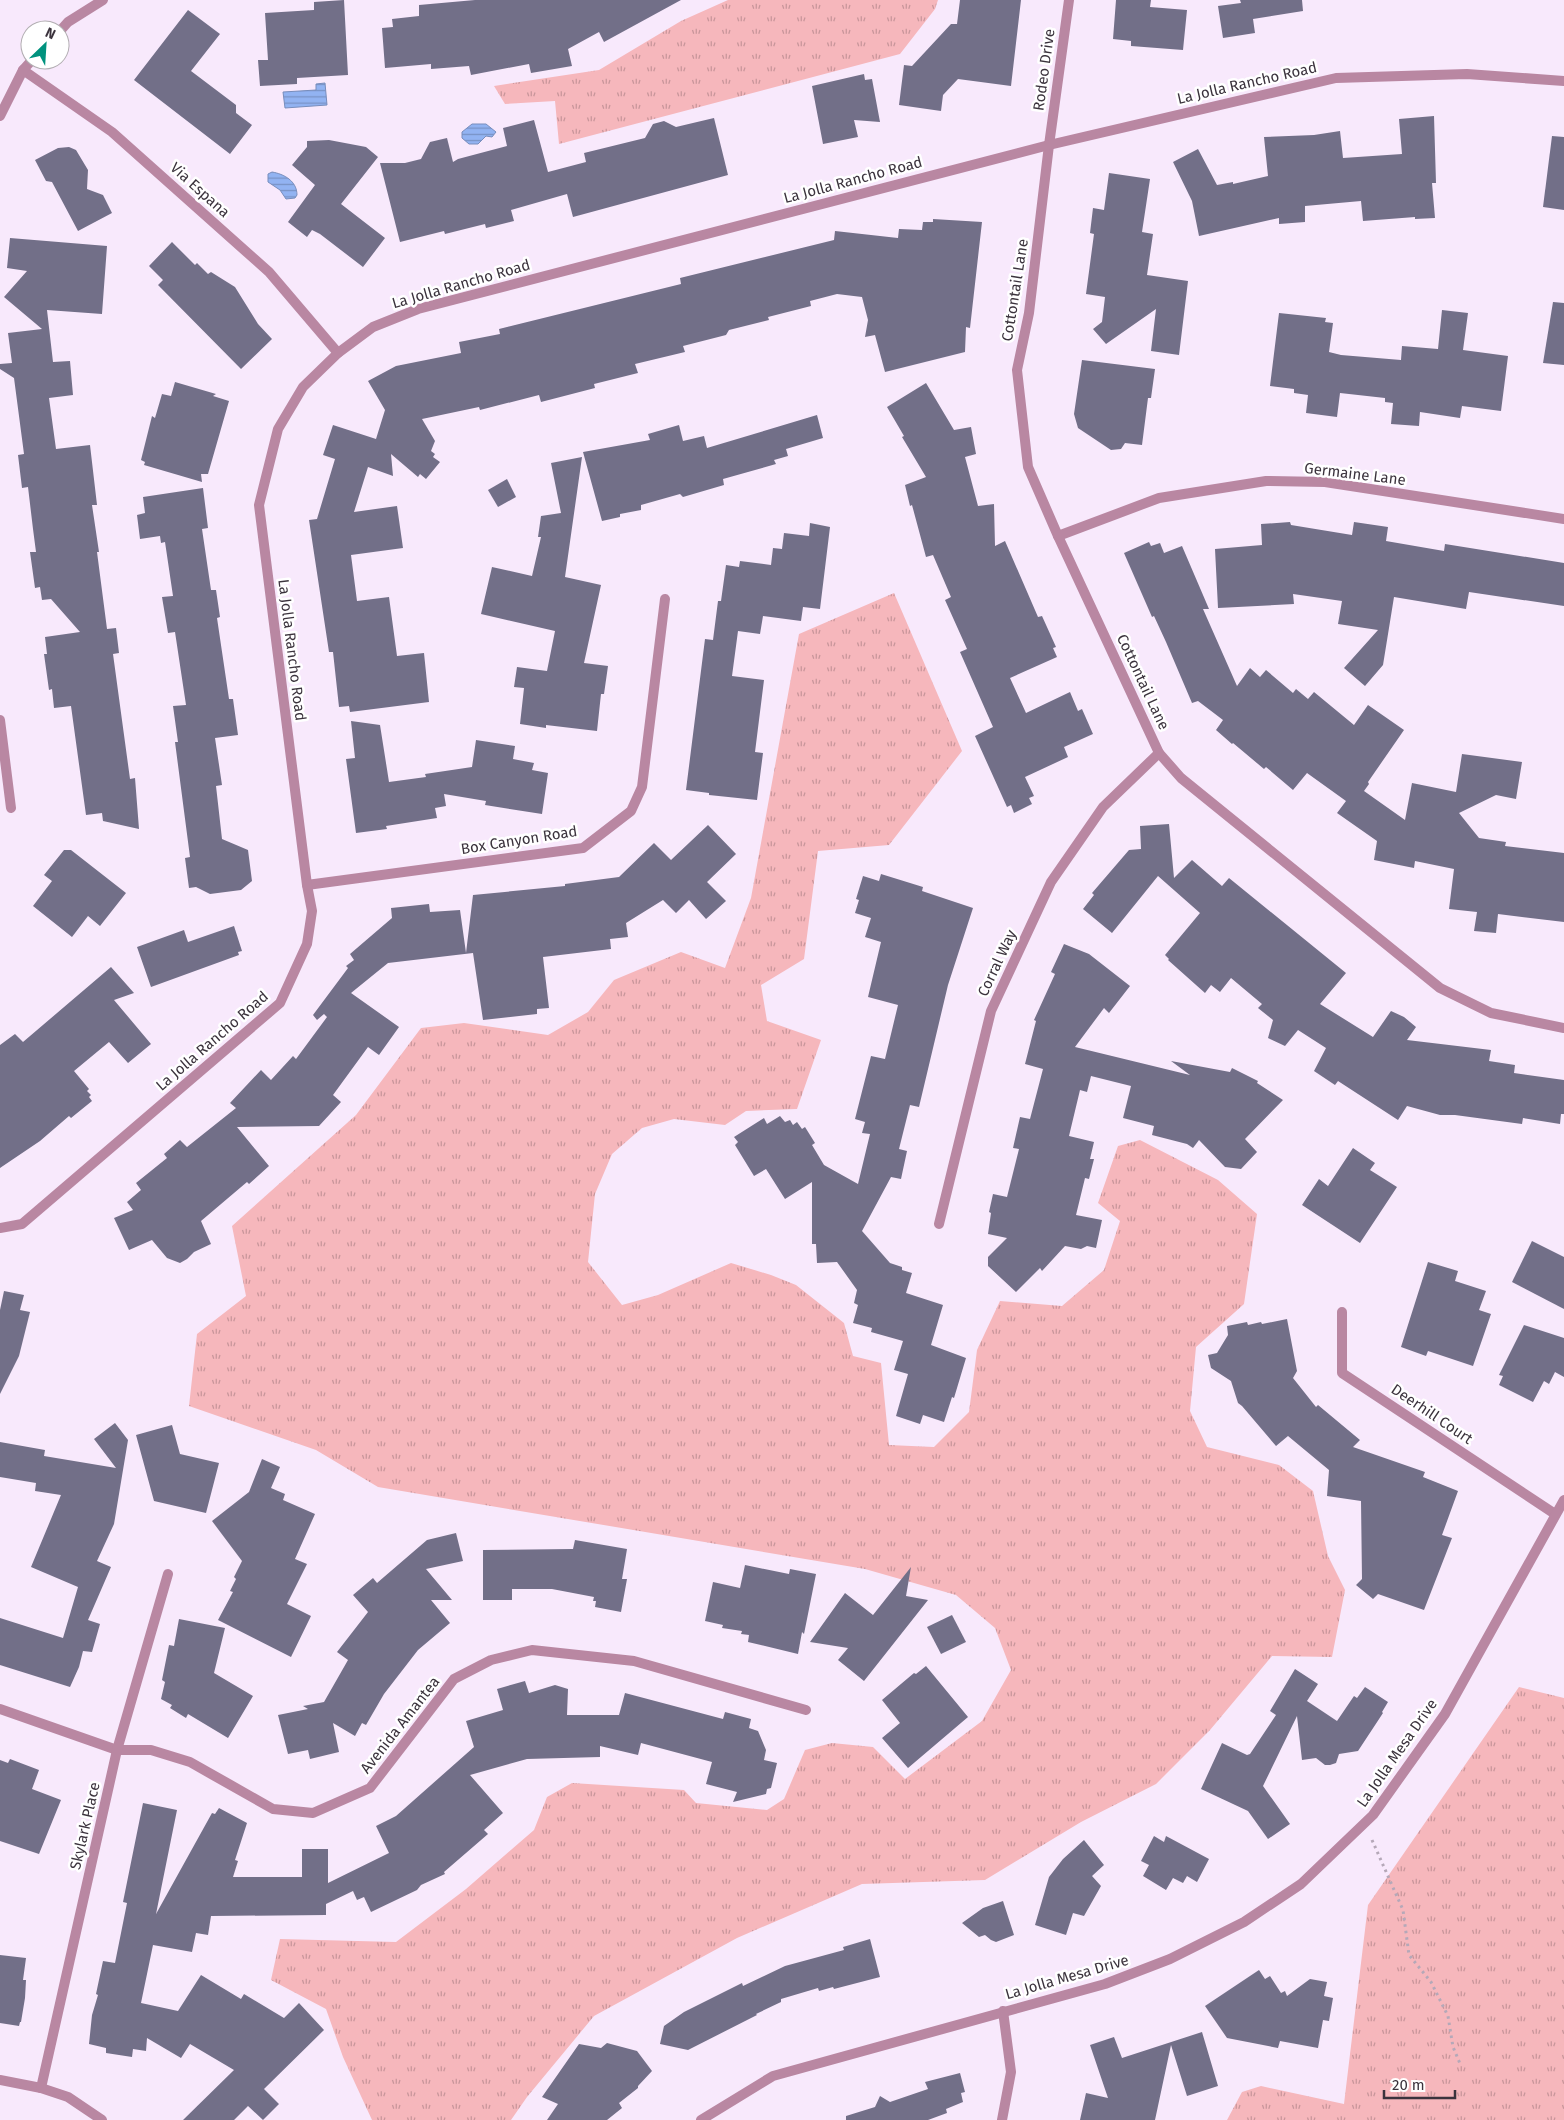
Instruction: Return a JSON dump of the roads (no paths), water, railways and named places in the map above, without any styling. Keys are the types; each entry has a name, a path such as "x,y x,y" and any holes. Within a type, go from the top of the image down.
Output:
{"street":[{"path":"70,21 104,0"},
{"name":"Rodeo Drive","path":"1049,145 1069,0"},
{"path":"0,116 23,70"},
{"name":"Via Espana","path":"23,70 112,132 269,272 338,354"},
{"name":"La Jolla Rancho Road","path":"0,1228 22,1224 280,1003 307,944 312,911 307,885 259,505 278,429 302,387 338,354 373,326 418,309 1049,145 1336,78 1467,74 1564,81"},
{"name":"Cottontail Lane","path":"1049,145 1029,313 1017,370 1028,467 1159,753 1181,778 1440,988 1491,1013 1564,1028"},
{"name":"Germaine Lane","path":"1058,536 1159,498 1266,481 1325,482 1564,519"},
{"name":"Box Canyon Road","path":"307,885 583,848 631,811 642,787 665,599"},
{"path":"0,720 11,808"},
{"name":"Corral Way","path":"939,1224 991,1011 1051,882 1103,807 1159,753"},
{"name":"Deerhill Court","path":"1342,1312 1342,1373 1555,1514"},
{"name":"La Jolla Mesa Drive","path":"701,2120 773,2076 1105,1984 1170,1960 1244,1922 1301,1884 1373,1816 1445,1714 1564,1500"},
{"name":"Skylark Place","path":"41,2088 117,1750 168,1574"},
{"name":"Avenida Amantea","path":"0,1709 117,1750 151,1750 190,1762 273,1809 313,1813 370,1788 454,1679 491,1660 532,1650 634,1661 806,1710"},
{"path":"1002,2120 1011,2072 1003,2011"},
{"path":"0,2080 41,2088 68,2097 102,2120"}],"water":[{"path":"325,83 327,105 285,108 283,92 316,90 316,84"},
{"path":"472,124 486,124 496,132 492,137 486,136 478,144 469,144 462,138 462,132"},
{"path":"272,172 285,176 292,182 297,195 295,198 286,199 280,190 268,182 268,174"}]}
